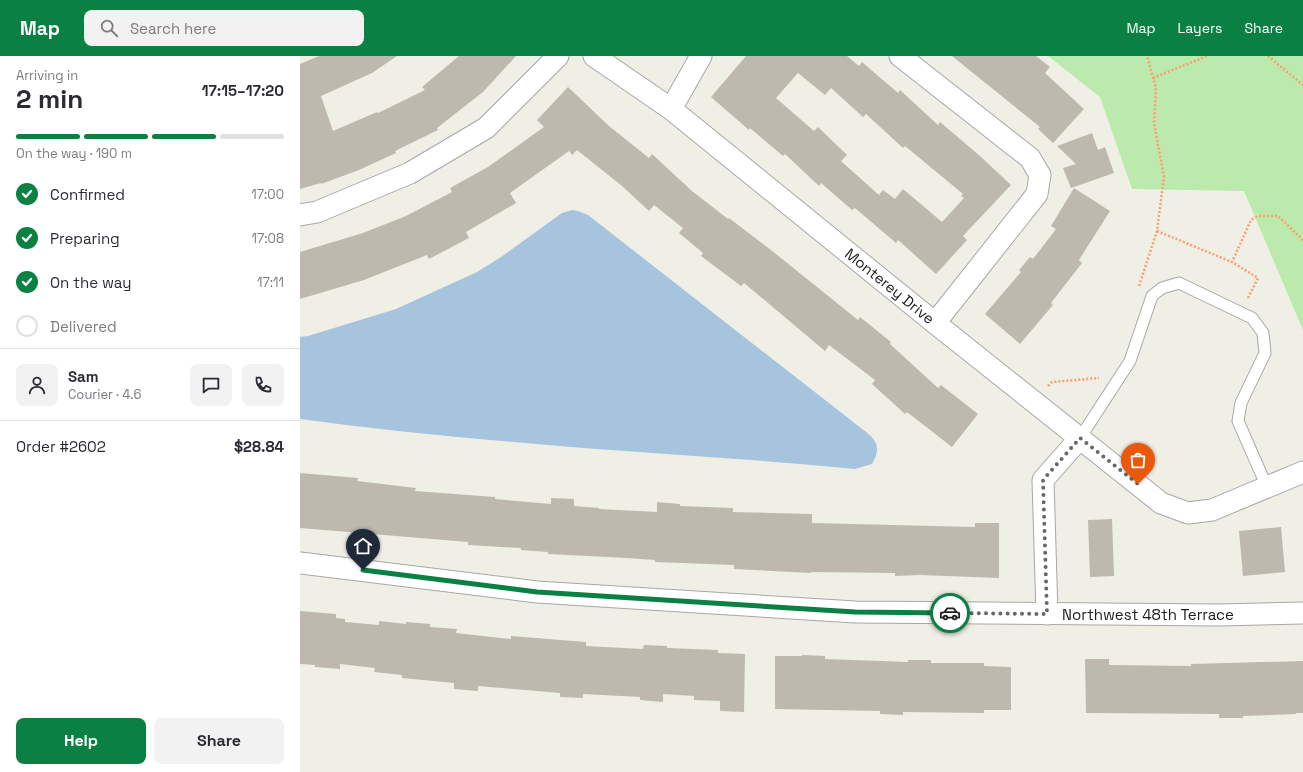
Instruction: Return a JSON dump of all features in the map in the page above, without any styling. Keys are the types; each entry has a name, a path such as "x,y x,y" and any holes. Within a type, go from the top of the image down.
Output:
{"street":[{"path":"300,215 317,212 410,173 486,128 558,56"},
{"name":"Monterey Drive","path":"594,56 671,109 935,323 1161,502 1188,513 1212,510 1267,487"},
{"path":"671,109 701,56"},
{"path":"900,56 1030,158 1040,175 1037,194 935,323"},
{"path":"1047,614 1043,480 1080,438"},
{"path":"1267,487 1303,472"},
{"name":"Northwest 48th Terrace","path":"300,563 545,592 855,612 1219,615 1303,613"}],"lane":[{"path":"1080,438 1130,361 1152,296 1162,288 1180,283 1252,318 1263,333 1265,353 1241,403 1238,421 1267,487"}],"path":[{"path":"1137,293 1157,231 1164,177 1154,123 1156,88 1148,56"},
{"path":"1153,78 1207,56"},
{"path":"1268,56 1303,85"},
{"path":"1232,262 1251,220 1258,216 1278,216 1303,240"},
{"path":"1157,231 1232,262 1258,278 1241,313"},
{"path":"1043,391 1052,382 1102,378"}],"green space":[{"path":"1048,56 1303,56 1303,330 1244,191 1132,189 1100,97"}],"water":[{"path":"572,210 588,215 866,432 874,439 877,446 875,459 872,464 855,469 583,448 406,432 300,419 300,337 308,336 396,309 477,272 501,257 562,213"}],"building":[{"path":"319,56 397,56 372,73 321,96 333,131 377,112 378,113 425,90 422,87 459,56 516,56 483,92 437,128 438,130 395,151 396,153 359,170 321,184 300,189 300,64"},
{"path":"746,56 847,56 859,66 862,62 898,93 900,90 938,125 940,122 1011,185 963,236 967,240 936,274 898,240 896,243 855,208 852,210 821,183 819,186 785,154 783,156 750,128 749,130 711,97","holes":["798,73 825,95 831,88 863,117 866,114 903,148 905,146 963,194 961,196 964,198 942,222 903,189 895,199 883,190 879,195 841,161 847,155 818,127 814,131 776,98"]},
{"path":"952,56 1036,56 1050,67 1045,73 1084,109 1053,143 1038,129 1040,127"},
{"path":"568,87 609,126 649,158 652,154 692,191 771,250 858,320 860,317 891,342 890,344 938,388 941,385 978,414 952,447 907,412 905,414 872,384 875,380 829,345 825,351 744,283 741,286 701,256 703,253 679,233 683,228 654,205 649,211 622,186 577,150 572,155 569,151 510,193 516,203 466,232 469,238 429,259 427,255 364,280 300,299 300,252 363,233 406,216 452,192 450,188 488,167 544,127 537,120"},
{"path":"1092,133 1098,150 1105,147 1114,173 1071,188 1063,168 1076,164 1057,146"},
{"path":"1074,188 1110,211 1079,260 1082,263 1051,303 1053,305 1020,344 985,314 1021,272 1019,270 1030,257 1033,259 1056,229 1051,226"},
{"path":"300,473 358,478 357,481 416,488 415,491 495,497 495,499 551,504 551,498 574,499 574,506 599,509 657,512 657,502 680,504 680,506 733,508 733,512 812,514 812,523 975,527 975,523 999,523 999,578 920,575 895,576 895,573 811,573 734,569 734,565 655,562 655,560 548,554 548,552 521,550 521,548 468,545 468,542 300,528"},
{"path":"1112,519 1114,576 1090,577 1088,520"},
{"path":"1281,527 1285,572 1243,576 1239,531"},
{"path":"300,611 336,614 336,618 345,619 345,622 379,625 379,621 406,624 406,622 430,624 430,627 457,629 456,633 511,639 511,636 586,642 586,646 643,649 644,645 667,646 667,648 718,650 718,653 745,654 744,712 720,711 720,701 694,700 694,696 663,694 663,702 640,700 640,697 583,694 583,698 560,697 560,693 478,686 478,691 454,689 454,683 402,678 402,675 374,672 375,668 340,664 340,669 300,664"},
{"path":"775,656 825,656 825,659 908,662 908,660 931,660 931,663 984,663 984,666 1011,667 1011,710 984,710 984,713 903,712 903,715 880,714 880,711 775,709"},
{"path":"1085,659 1109,659 1109,665 1191,666 1191,664 1303,661 1303,713 1243,716 1243,718 1219,718 1219,714 1086,713"}],"way so far":[{"path":"950,613 1047,614 1043,480 1080,438 1138,484"}],"route":[{"path":"363,570 537,592 855,612 950,613"}]}
